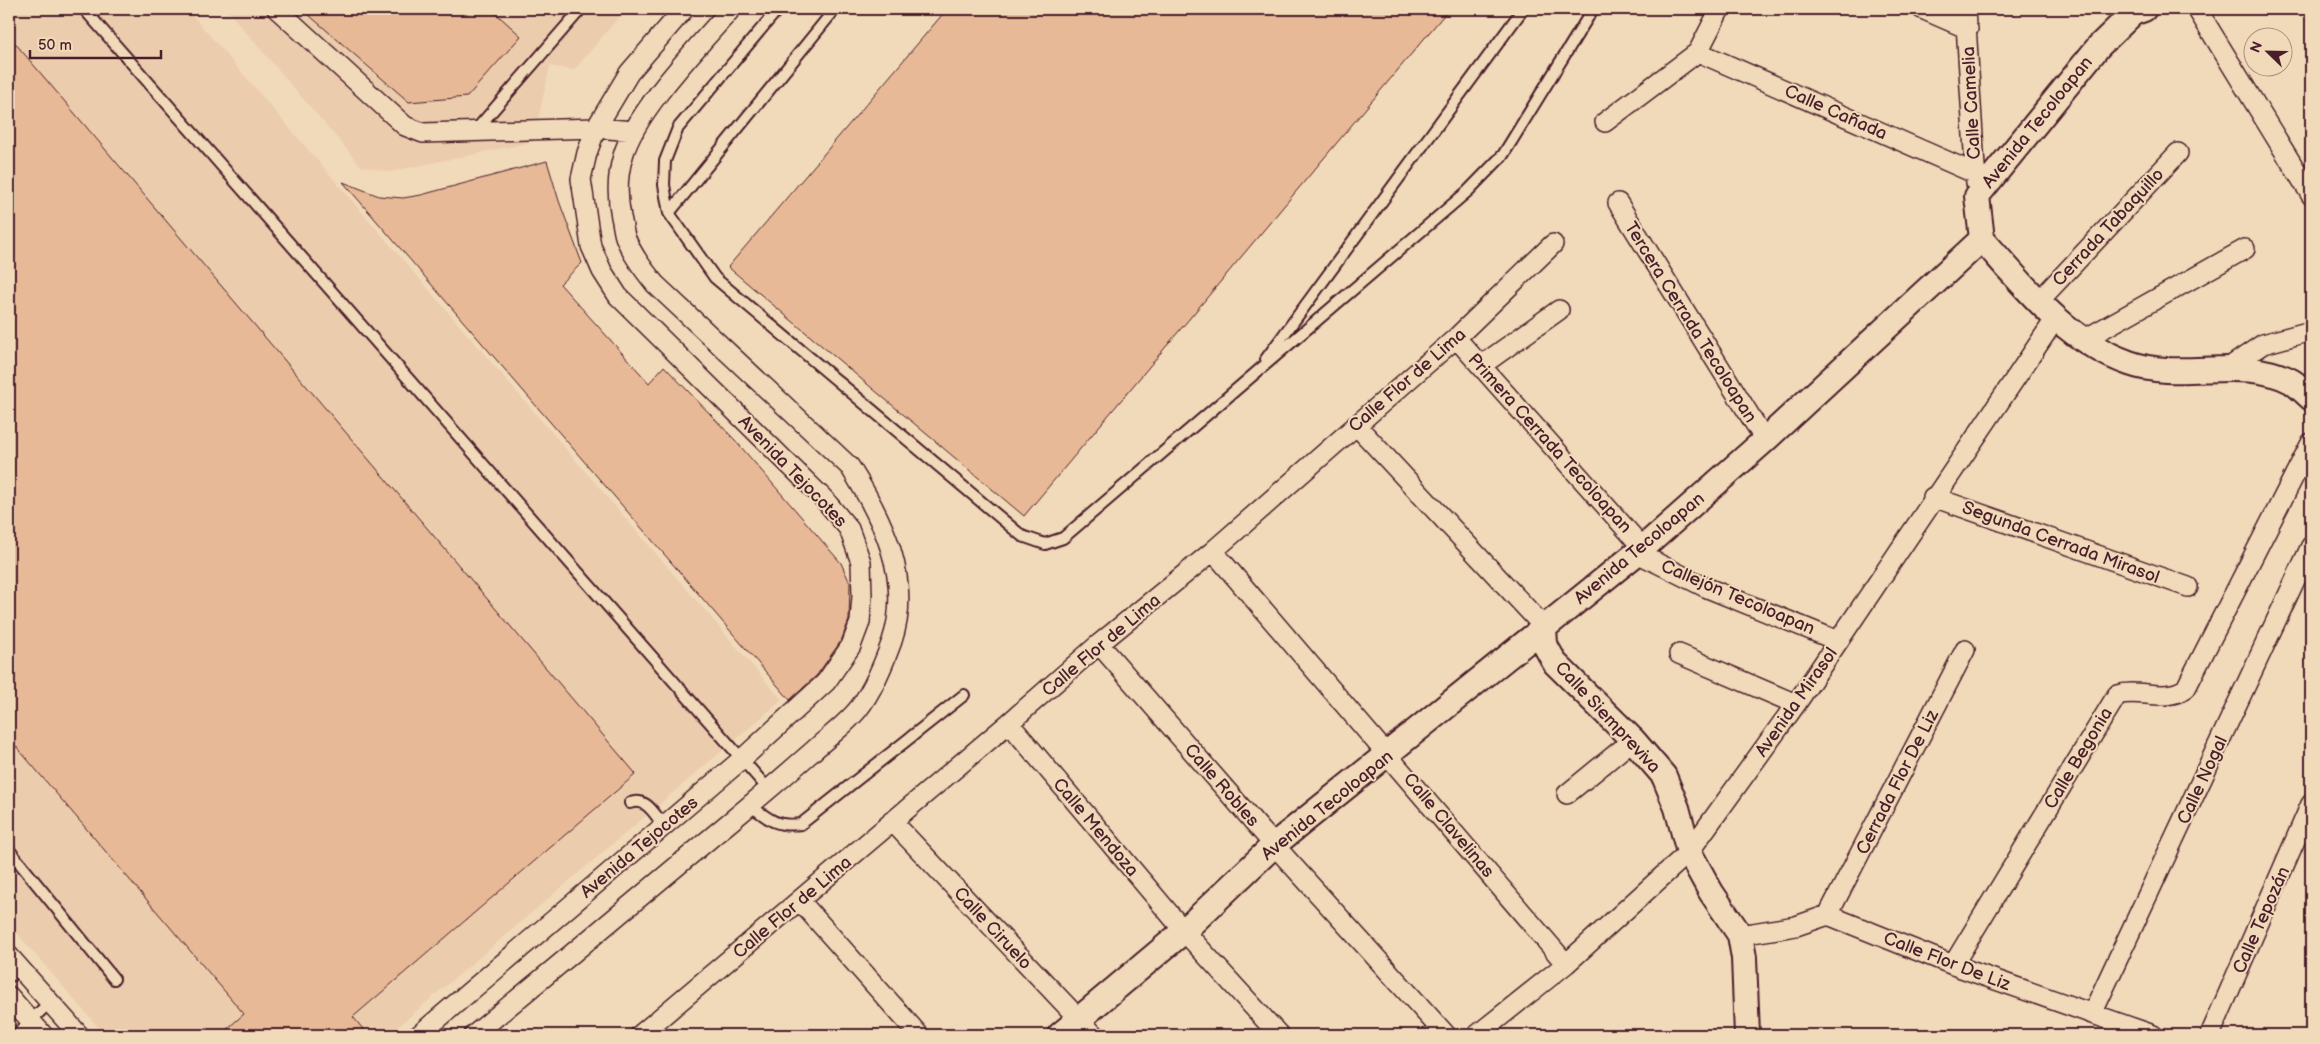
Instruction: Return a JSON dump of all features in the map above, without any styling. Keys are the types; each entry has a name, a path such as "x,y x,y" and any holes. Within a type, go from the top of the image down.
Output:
{"street":[{"path":"277,9 405,126 424,133 596,128 634,131"},
{"name":"Avenida Tejocotes","path":"418,1035 741,760 826,682 851,646 860,622 862,596 861,562 849,529 824,499 618,296 602,271 591,246 584,212 581,180 587,153 596,128 629,74 684,9"},
{"name":"Avenida Tejocotes","path":"474,1035 768,790 854,714 874,681 892,640 897,613 898,586 893,559 885,531 868,497 850,468 655,284 638,262 626,238 620,208 618,181 623,155 634,131 658,94 731,9"},
{"path":"1605,122 1698,52 1720,9"},
{"path":"1922,9 1968,29"},
{"name":"Calle Camelia","path":"1965,9 1968,29 1974,173 1978,196"},
{"name":"Avenida Tecoloapan","path":"1060,1035 1087,1027 1274,845 1389,755 1640,550 1765,440 1982,239 1978,196 2099,46 2133,13 2144,9"},
{"path":"2197,9 2311,194"},
{"name":"Calle Cañada","path":"1698,52 1974,173"},
{"name":"Cerrada Tabaquillo","path":"2038,302 2178,153"},
{"name":"Tercera Cerrada Tecoloapan","path":"1618,203 1765,440"},
{"path":"1982,239 2038,302 2056,318 2083,340 2130,364 2161,370 2228,368 2260,371 2291,382 2311,398"},
{"name":"Calle Flor de Lima","path":"640,1035 1009,723 1099,644 1213,551 1456,338 1553,244"},
{"path":"2083,340 2245,249"},
{"path":"1482,366 1559,310"},
{"name":"Avenida Mirasol","path":"1478,1035 1566,964 1689,852 1796,704 1933,497 2056,318"},
{"path":"2228,368 2263,344 2311,331"},
{"name":"Primera Cerrada Tecoloapan","path":"1456,338 1640,550"},
{"path":"1356,425 1544,627"},
{"name":"Calle Begonia","path":"1953,965 2117,695 2126,692 2172,695 2186,688 2311,442"},
{"name":"Segunda Cerrada Mirasol","path":"1933,497 2188,588"},
{"name":"Calle Nogal","path":"2092,1014 2311,546"},
{"name":"Callejón Tecoloapan","path":"1640,550 1704,587 1838,641"},
{"name":"Calle Clavelinas","path":"1213,551 1566,964"},
{"name":"Calle Siempreviva","path":"1544,627 1545,645 1555,663 1633,740 1664,776 1677,808 1689,852 1711,892 1740,935 1744,958 1747,1035"},
{"name":"Calle Robles","path":"1099,644 1274,845 1446,1035"},
{"name":"Cerrada Flor De Liz","path":"1828,915 1966,650"},
{"path":"1679,654 1796,704"},
{"name":"Calle Mendoza","path":"1009,723 1184,931 1279,1035"},
{"path":"1567,794 1633,740"},
{"name":"Calle Tepozán","path":"2210,1035 2311,804"},
{"name":"Calle Ciruelo","path":"892,820 1087,1027"},
{"path":"800,900 919,1035"},
{"path":"1740,935 1796,926 1828,915"},
{"name":"Calle Flor De Liz","path":"1828,915 1953,965 2150,1035"},
{"path":"12,967 50,1002 79,1035"},
{"path":"9,996 38,1029"}],"lane":[{"path":"84,9 768,790"},
{"path":"474,131 581,9"},
{"path":"778,9 678,128 665,161 664,185 669,213 715,278 1022,536 1045,544 1063,538 1468,191 1503,155 1593,9"},
{"path":"669,213 835,9"},
{"path":"1255,374 1523,9"},
{"path":"750,805 768,820 786,826 801,824 964,695"},
{"path":"630,803 638,800 644,802 664,826"},
{"path":"9,850 114,979"},
{"path":"16,1035 38,1029 50,1002"}],"shaded area":[{"path":"9,9 187,9 782,700 388,1035 105,1035 9,924"},
{"path":"226,9 626,9 574,70 550,66 533,142 389,172 361,166"}],"building":[{"path":"302,9 491,9 521,36 467,97 409,102"},
{"path":"947,9 1449,9 1024,516 728,267"},
{"path":"9,36 636,774 353,1017 368,1035 220,1035 244,1014 9,738"},
{"path":"547,161 559,201 582,263 560,284 649,383 664,366 735,440 841,563 850,583 849,620 841,641 817,675 790,700 343,182 379,196 403,198 421,195"}]}
